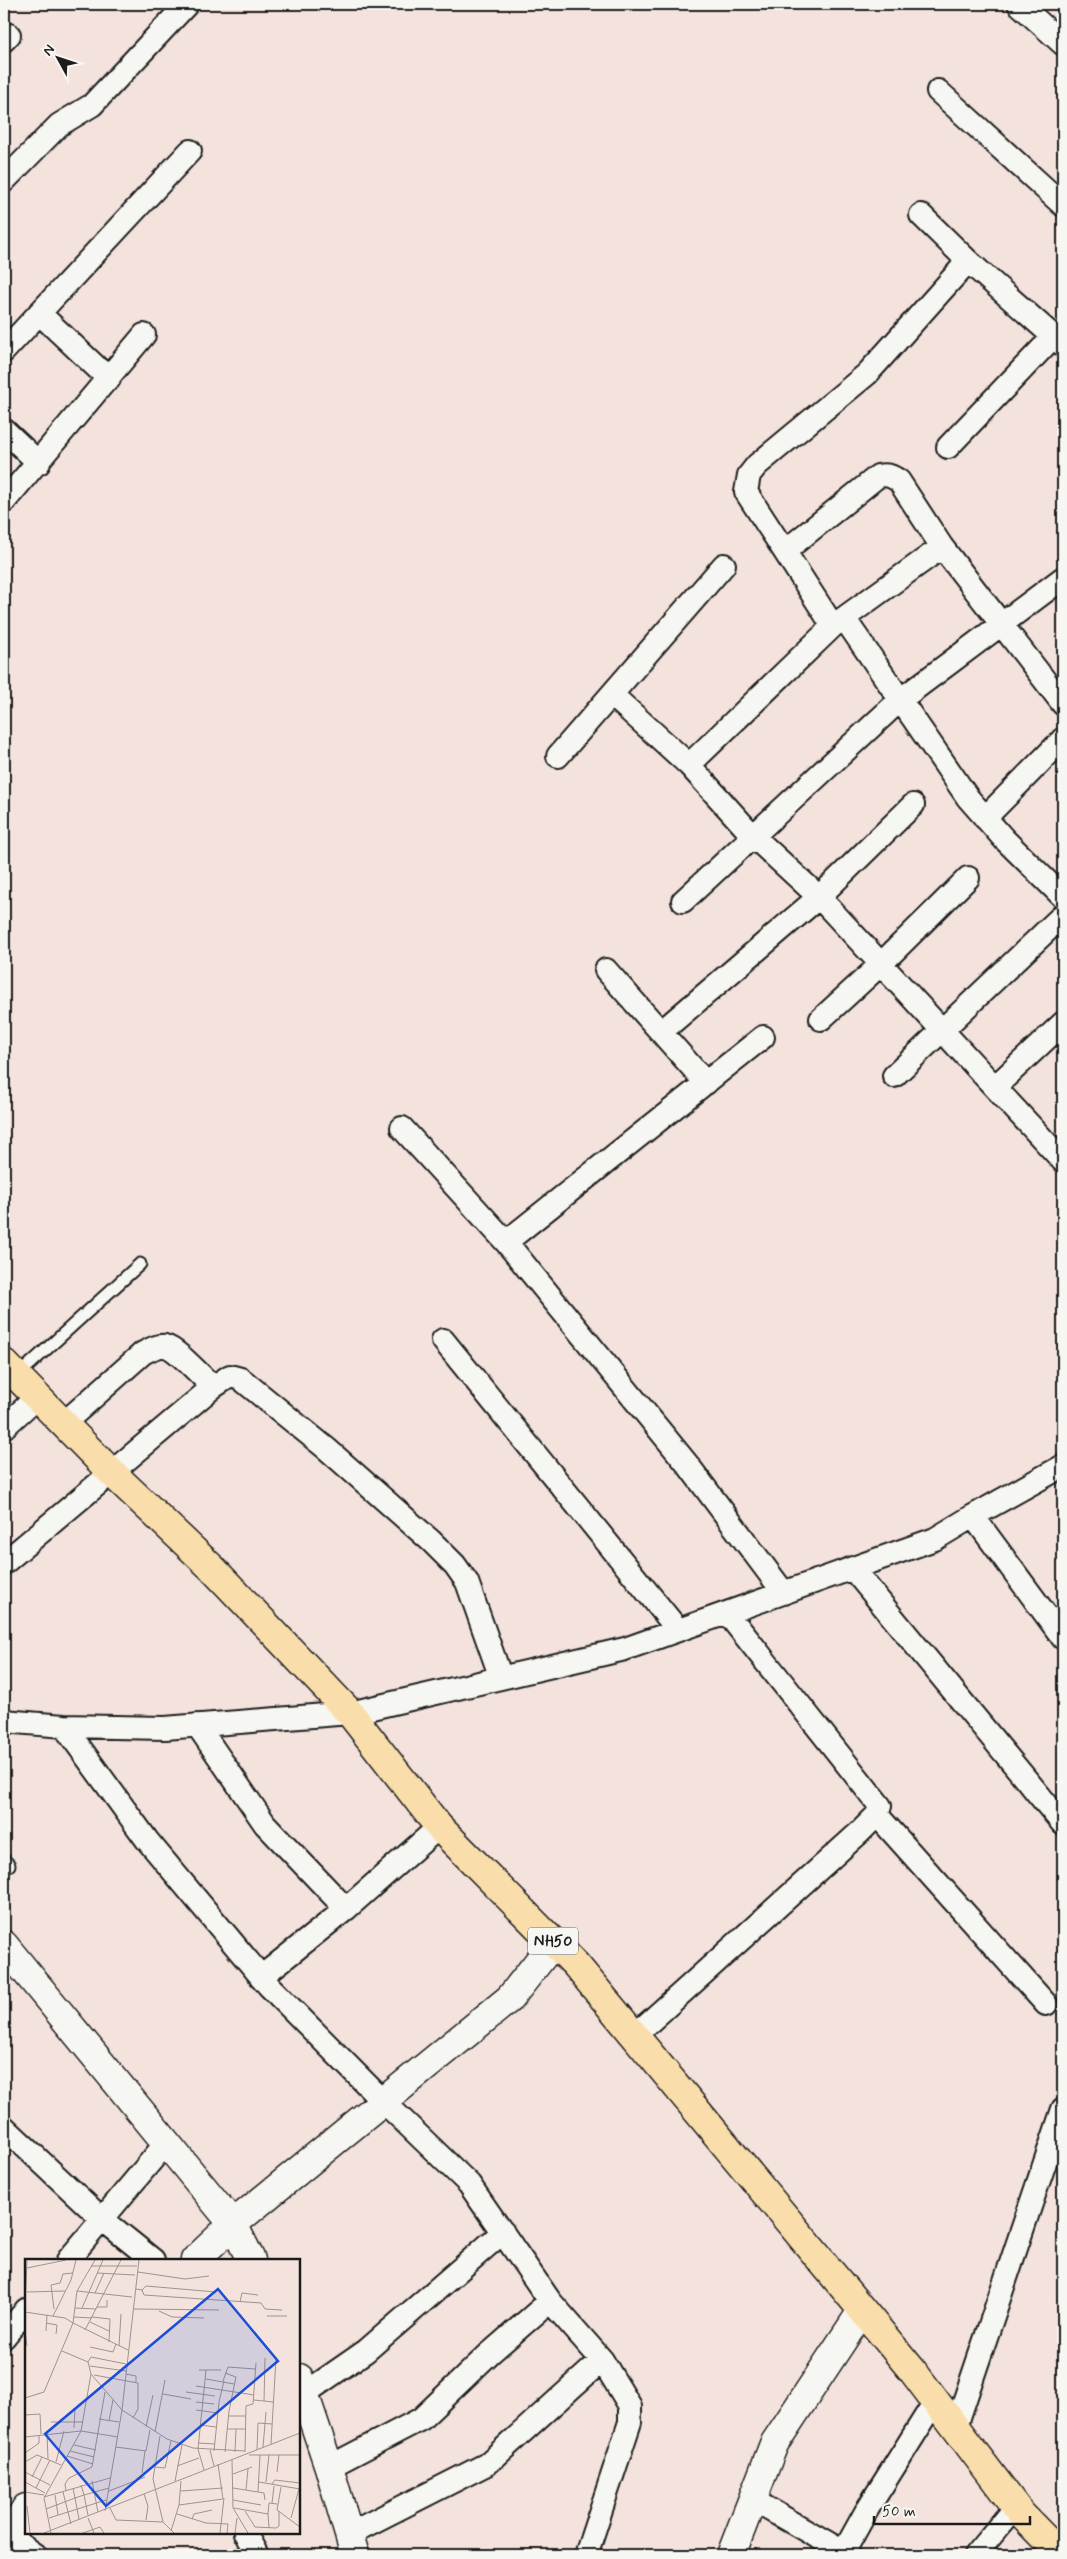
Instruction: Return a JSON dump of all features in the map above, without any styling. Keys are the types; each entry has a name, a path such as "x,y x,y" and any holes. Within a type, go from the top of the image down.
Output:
{"highway":[{"name":"NH50","path":"10,1370 111,1472 213,1569 350,1713 439,1827 554,1942 936,2400 1021,2514 1061,2555"}],"street":[{"path":"4,181 59,126 92,105 187,4"},
{"path":"1019,4 1063,44"},
{"path":"938,91 1063,205"},
{"path":"4,351 190,152"},
{"path":"921,215 968,261 1059,340 948,447"},
{"path":"968,261 867,374 756,465 749,475 746,492 785,551 900,700 968,798 985,818 1060,888"},
{"path":"39,313 109,378"},
{"path":"4,502 39,463 144,336"},
{"path":"4,430 39,463"},
{"path":"785,551 878,476 886,474 899,482 942,547 1063,704"},
{"path":"689,765 838,622 942,547"},
{"path":"558,756 724,565"},
{"path":"683,901 900,700 1063,578"},
{"path":"612,695 689,765 754,836 819,897 995,1088 1060,1151"},
{"path":"985,818 1063,740"},
{"path":"661,1032 819,897 913,805"},
{"path":"821,1019 881,964 968,878"},
{"path":"894,1076 1063,915"},
{"path":"606,970 706,1083"},
{"path":"995,1088 1063,1023"},
{"path":"506,1242 763,1037"},
{"path":"402,1128 506,1242 688,1465 784,1593"},
{"path":"443,1340 678,1630"},
{"path":"63,1424 143,1353 155,1347 166,1346 174,1351 213,1387"},
{"path":"4,1563 213,1387 230,1376 241,1379 327,1449 444,1553 467,1582 501,1678"},
{"path":"4,1427 37,1397"},
{"path":"4,1720 64,1726 165,1728 350,1713 625,1649 935,1539 972,1516 1063,1466"},
{"path":"972,1516 1063,1638"},
{"path":"852,1568 1063,1824"},
{"path":"634,2036 877,1815 880,1806 871,1792 727,1613"},
{"path":"197,1725 269,1830 346,1910"},
{"path":"64,1726 148,1840 261,1977 384,2102 469,2184 550,2301 602,2360 630,2406 630,2422 586,2555"},
{"path":"877,1815 1046,2004"},
{"path":"261,1977 346,1910 439,1827"},
{"path":"196,2259 233,2224 510,1998 554,1942"},
{"path":"4,1945 233,2224 250,2259"},
{"path":"956,2426 1063,2109"},
{"path":"4,2127 102,2219 152,2259"},
{"path":"69,2259 167,2142"},
{"path":"503,2232 366,2351 301,2386 329,2467 352,2545 488,2464 602,2360"},
{"path":"329,2467 421,2419 488,2354 550,2301"},
{"path":"4,2337 25,2311"},
{"path":"731,2555 751,2499 774,2444 862,2311"},
{"path":"751,2499 845,2554 936,2400"},
{"path":"975,2555 1016,2506"},
{"path":"25,2510 6,2541 35,2555"},
{"path":"246,2534 257,2555"}],"lane":[{"path":"10,1370 140,1264"}]}
